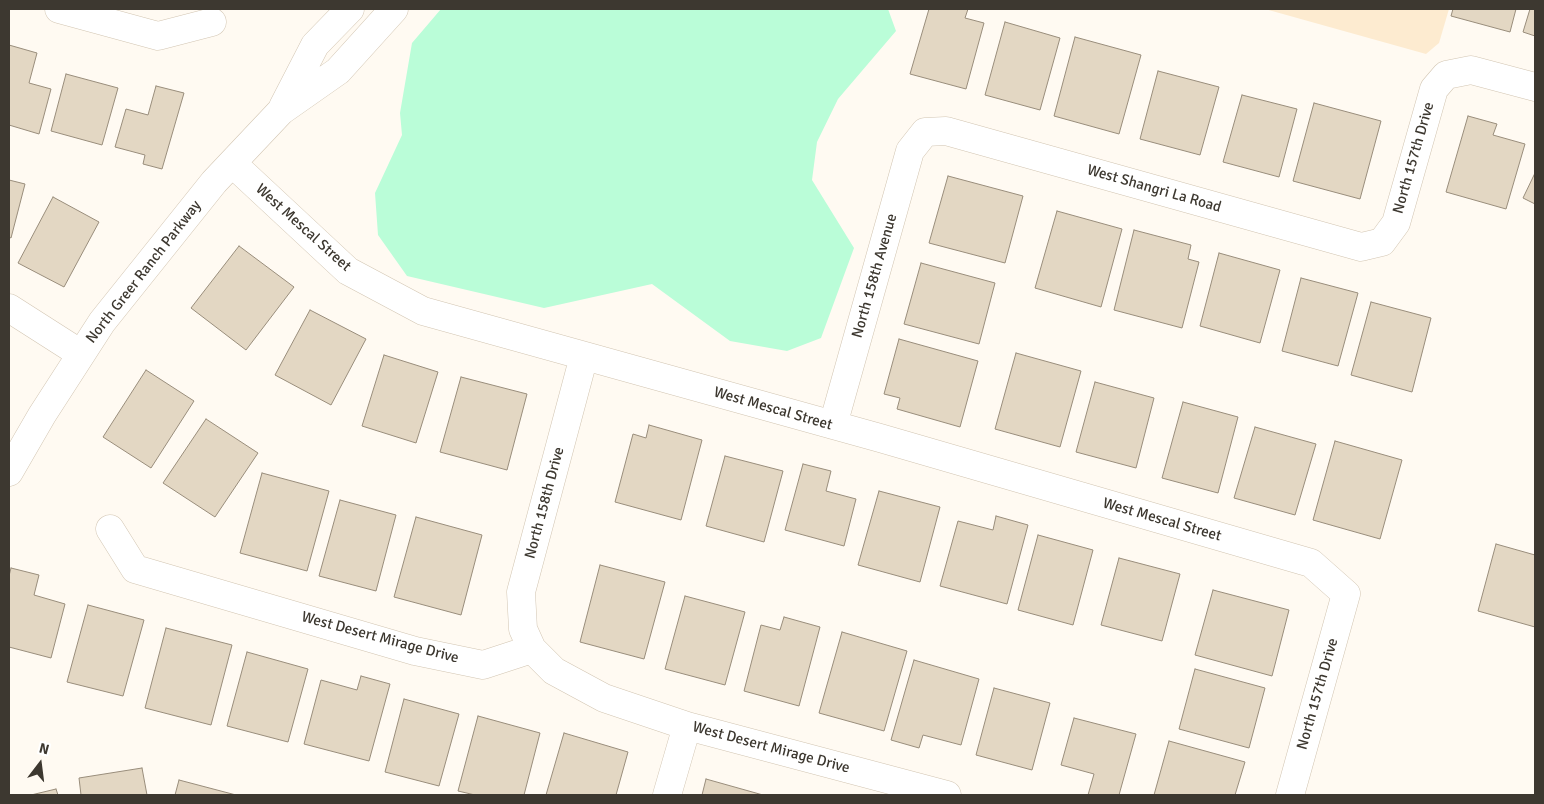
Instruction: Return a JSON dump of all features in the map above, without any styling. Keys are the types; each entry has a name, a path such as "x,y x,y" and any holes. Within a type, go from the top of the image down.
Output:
{"street":[{"path":"59,9 158,36 212,22"},
{"name":"North Greer Ranch Parkway","path":"281,111 315,45 350,9"},
{"name":"North Greer Ranch Parkway","path":"9,472 42,415 108,315 214,182 281,111 338,71 394,9"},
{"name":"North 157th Drive","path":"1382,242 1396,223 1434,89 1446,75 1471,70 1535,87"},
{"name":"West Shangri La Road","path":"925,132 946,131 1361,247 1382,242"},
{"name":"North 158th Avenue","path":"833,425 910,151 925,132"},
{"name":"West Mescal Street","path":"232,163 348,271 423,311 833,425 1311,563 1346,594"},
{"path":"9,308 82,354"},
{"name":"North 158th Drive","path":"532,649 523,629 521,592 584,356"},
{"name":"West Desert Mirage Drive","path":"110,529 135,569 415,651 484,664 532,649 554,671 604,698 686,726 947,795"},
{"name":"North 157th Drive","path":"1290,795 1346,594"},
{"path":"667,795 686,726"}],"shaded area":[{"path":"1265,9 1449,9 1439,43 1426,54"}],"green space":[{"path":"441,9 888,9 896,31 838,99 817,142 812,180 854,248 821,338 787,351 730,341 652,284 544,308 407,276 378,235 375,193 402,135 400,113 412,43"}],"building":[{"path":"929,9 968,9 965,18 984,23 966,89 910,74"},
{"path":"1453,9 1516,9 1510,32 1451,16"},
{"path":"1530,9 1535,9 1535,36 1523,32"},
{"path":"1005,22 1060,38 1040,110 985,95"},
{"path":"1075,37 1141,55 1119,134 1054,116"},
{"path":"9,45 37,53 29,83 51,89 39,134 9,125"},
{"path":"1158,71 1219,87 1200,155 1140,139"},
{"path":"66,74 118,88 102,145 51,131"},
{"path":"156,86 184,93 162,169 143,164 145,155 115,147 126,109 148,115"},
{"path":"1242,95 1297,109 1279,177 1223,162"},
{"path":"1314,103 1381,121 1360,199 1293,181"},
{"path":"1468,116 1497,124 1493,135 1525,144 1506,209 1446,192"},
{"path":"1535,173 1535,204 1523,198"},
{"path":"948,176 1023,196 1005,263 929,243"},
{"path":"9,180 25,184 11,238 9,237"},
{"path":"53,197 99,222 64,287 18,263"},
{"path":"1057,211 1122,229 1101,307 1035,288"},
{"path":"1134,230 1191,245 1188,259 1199,262 1182,328 1114,310"},
{"path":"239,246 294,287 246,350 191,308"},
{"path":"1219,253 1280,270 1260,343 1200,326"},
{"path":"921,263 995,283 979,344 904,324"},
{"path":"1301,278 1358,293 1338,366 1282,351"},
{"path":"1371,302 1431,318 1412,392 1351,375"},
{"path":"310,310 366,339 331,405 275,375"},
{"path":"899,339 978,361 960,427 897,409 900,398 884,394"},
{"path":"1016,353 1081,371 1060,447 995,429"},
{"path":"384,355 438,372 416,443 362,426"},
{"path":"146,370 194,401 151,468 103,437"},
{"path":"461,377 527,394 507,470 440,452"},
{"path":"1095,382 1154,398 1136,468 1076,452"},
{"path":"1183,402 1238,417 1218,493 1162,478"},
{"path":"206,419 258,453 215,517 163,483"},
{"path":"649,425 702,440 681,520 615,502 633,434 646,438"},
{"path":"1255,427 1316,444 1295,515 1234,498"},
{"path":"1335,441 1402,460 1380,539 1313,520"},
{"path":"725,456 783,471 764,542 706,526"},
{"path":"803,464 831,471 826,491 856,499 844,546 785,530"},
{"path":"262,473 329,491 307,571 240,553"},
{"path":"879,491 940,507 920,582 858,565"},
{"path":"340,500 396,515 376,591 319,576"},
{"path":"996,516 1028,525 1007,604 940,586 958,521 993,530"},
{"path":"416,517 482,535 461,615 394,597"},
{"path":"1038,535 1093,550 1073,625 1018,610"},
{"path":"1496,544 1535,555 1535,627 1478,611"},
{"path":"1119,558 1180,574 1162,641 1101,625"},
{"path":"600,565 665,582 644,659 580,642"},
{"path":"11,568 39,575 34,595 65,604 51,658 9,647 9,576"},
{"path":"1213,590 1289,610 1272,676 1195,655"},
{"path":"685,596 745,612 725,685 665,669"},
{"path":"88,605 144,620 123,696 67,682"},
{"path":"784,617 820,627 799,706 744,691 761,625 780,630"},
{"path":"166,628 232,645 211,725 145,708"},
{"path":"842,632 907,651 884,731 819,713"},
{"path":"247,652 308,669 288,742 227,726"},
{"path":"914,660 979,679 961,745 923,735 919,748 891,740"},
{"path":"1195,669 1265,688 1249,748 1179,729"},
{"path":"361,676 390,684 369,761 304,744 321,680 357,690"},
{"path":"994,688 1050,703 1032,770 976,755"},
{"path":"404,699 459,714 439,786 385,772"},
{"path":"478,716 540,733 524,795 475,795 458,791"},
{"path":"1074,718 1136,734 1119,795 1088,795 1094,774 1061,765"},
{"path":"564,733 628,752 616,795 546,795"},
{"path":"1169,741 1245,762 1235,795 1154,795"},
{"path":"142,768 147,795 81,795 79,778"},
{"path":"706,779 763,795 702,795"},
{"path":"179,780 236,795 175,795"},
{"path":"56,789 58,795 31,795"}]}
